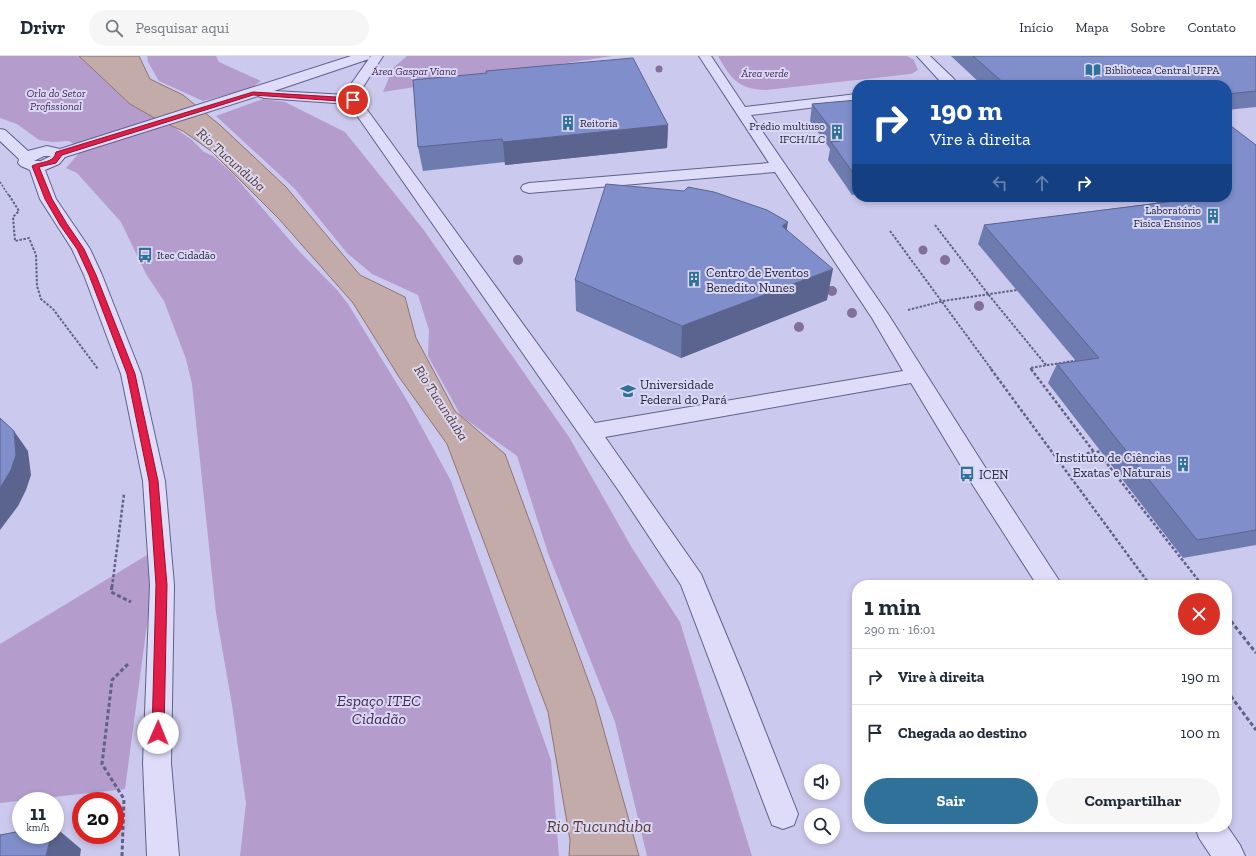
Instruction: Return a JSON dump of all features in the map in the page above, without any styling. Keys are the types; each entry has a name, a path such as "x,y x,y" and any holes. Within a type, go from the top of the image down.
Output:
{"lane":[{"path":"31,162 53,162 59,156 58,154 253,94 364,56"},
{"path":"376,56 356,87 353,100 589,432 692,581 783,814"},
{"path":"705,56 881,318 975,470 1047,580"},
{"path":"923,56 946,80"},
{"path":"253,94 353,100"},
{"path":"742,112 852,99"},
{"path":"0,133 31,162 48,199 84,255 131,374 154,481 162,585 157,762 163,856"},
{"path":"529,188 780,168"},
{"path":"589,432 917,375"},
{"path":"1213,832 1229,856"}],"path":[{"path":"0,182 19,211 13,217 15,241 29,238 35,254 38,292 45,305 53,309 100,371"},
{"path":"935,225 1046,366"},
{"path":"890,231 943,301 1146,580"},
{"path":"881,318 943,301 1017,290"},
{"path":"1080,360 1030,368 1094,452"},
{"path":"1057,458 1108,451"},
{"path":"1101,456 1198,580"},
{"path":"124,491 111,592 135,605"},
{"path":"1232,622 1256,653"},
{"path":"122,856 124,799 102,764 112,680 130,662"},
{"path":"1232,698 1256,730"}],"green space":[{"name":"Orla do Setor Profissional","path":"0,56 79,56 130,104 158,120 75,145 69,141 52,142 39,140 17,124 0,118"},
{"path":"147,56 216,56 219,62 261,81 250,89 203,101 159,81 148,62"},
{"name":"Área Gaspar Viana","path":"407,56 612,56 383,92 393,68"},
{"name":"Área verde","path":"718,56 907,56 914,60 918,70 911,74 766,90 749,88 742,85 727,71"},
{"path":"263,99 285,102 345,132 423,229 569,437 632,548 680,622 752,856 647,856 615,722 548,553 517,456 461,416 428,356 429,330 418,295 372,274 347,253 295,189 216,116"},
{"name":"Espaço ITEC Cidadão","path":"162,125 172,126 192,140 204,152 213,156 232,173 299,251 338,291 348,304 408,402 451,481 551,760 559,856 240,856 246,803 232,705 216,613 192,384 186,359 164,301 146,274 121,222 77,173 66,168 81,151"},
{"path":"157,549 125,789 98,792 72,792 72,795 64,796 64,792 12,792 12,802 0,803 0,644"}],"water":[{"name":"Rio Tucunduba","path":"79,56 139,56 150,79 183,95 220,125 286,187 360,275 405,297 416,338 455,411 505,454 595,699 639,856 569,856 570,840 548,712 447,444 399,377 353,303 279,219 211,151 183,131 158,120 130,104"}],"building":[{"path":"973,56 1256,56 1256,91 1232,93 1232,80 1000,80"},
{"path":"633,58 668,125 503,142 502,139 418,147 413,80 487,73 486,71"},
{"path":"852,100 852,171 831,142 840,141 812,104"},
{"path":"1232,127 1256,145 1256,530 1197,540 1057,364 1099,358 984,225 1167,202 1232,202"},
{"name":"Centro de Eventos Benedito Nunes","path":"606,184 684,191 688,187 714,192 767,210 788,222 782,226 833,269 682,326 575,280"},
{"path":"0,418 14,431 16,455 11,470 0,488"},
{"path":"12,833 12,844 49,844 46,856 0,856 0,835"}],"place":[{"name":"Biblioteca Central UFPA","path":"1093,70"},
{"name":"Reitoria","path":"568,123"},
{"name":"Prédio multiuso IFCH/ILC","path":"837,132"},
{"name":"Laboratório Física Ensinos","path":"1213,216"},
{"name":"Itec Cidadão","path":"145,255"},
{"name":"Centro de Eventos Benedito Nunes","path":"694,279"},
{"name":"Universidade Federal do Pará","path":"628,391"},
{"name":"Instituto de Ciências Exatas e Naturais","path":"1183,464"},
{"name":"ICEN","path":"967,474"}],"route":[{"path":"158,733 162,585 154,481 131,374 93,275 81,249 48,199 36,166 42,166 53,162 59,156 58,154 253,94 353,100"}]}
